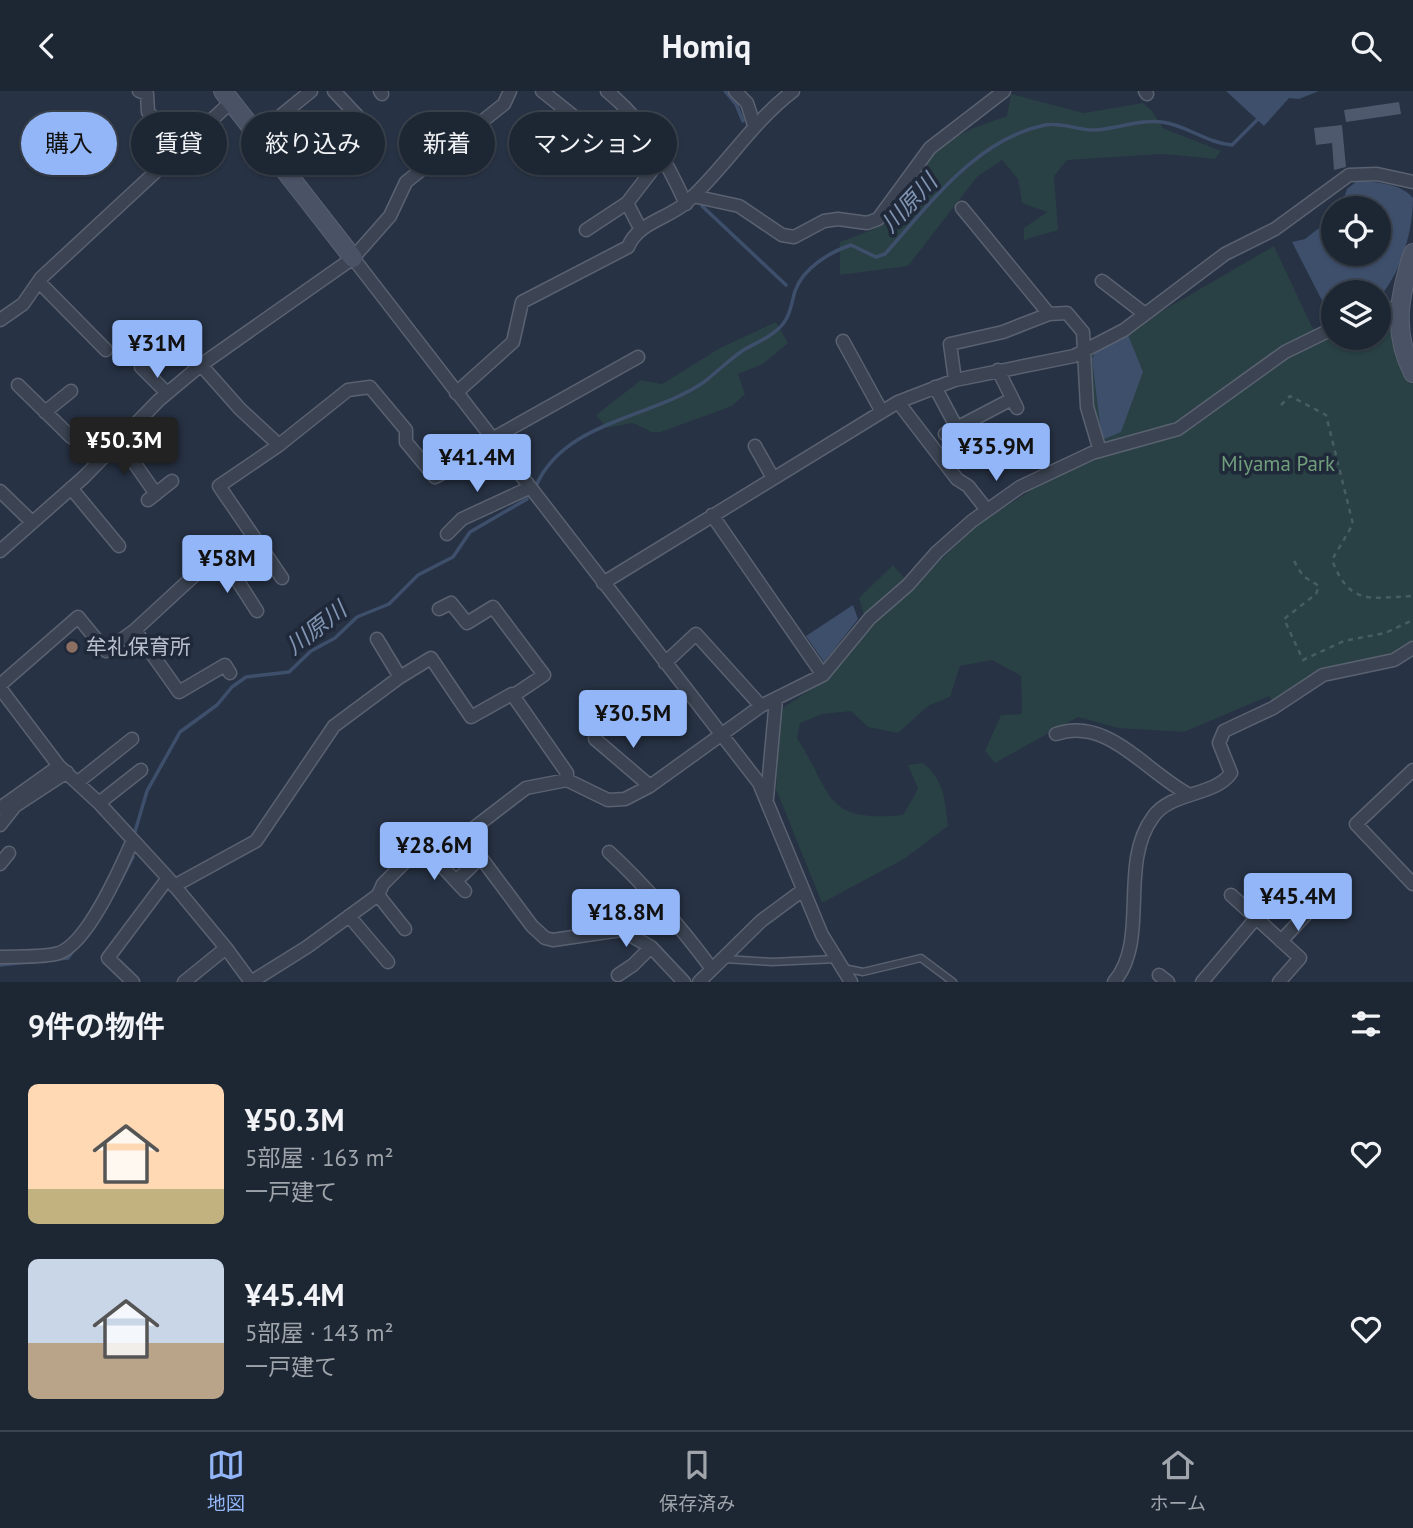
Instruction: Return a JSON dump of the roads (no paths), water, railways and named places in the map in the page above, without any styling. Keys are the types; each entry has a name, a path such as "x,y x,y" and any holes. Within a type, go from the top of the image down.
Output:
{"street":[{"path":"139,91 148,94 148,112"},
{"path":"285,112 310,91"},
{"path":"334,91 353,112"},
{"path":"0,551 71,488 167,393 201,365 353,258 390,216 406,182 504,104 510,91"},
{"path":"542,91 568,112"},
{"path":"607,91 629,112"},
{"path":"735,91 747,103 754,125"},
{"path":"456,393 513,342 522,302 628,247 634,234 689,200 754,125 793,91"},
{"path":"689,200 739,206 782,235 794,236 824,221 838,219 867,223 878,219 930,148 996,93"},
{"path":"214,112 227,97 241,115"},
{"path":"603,583 898,402 955,380 1040,364 1085,350 1124,330 1225,254 1275,229 1349,175 1377,174 1413,182"},
{"path":"0,320 23,304 39,282 153,175"},
{"path":"288,175 767,798 822,936 851,982"},
{"path":"586,230 627,203 649,175"},
{"path":"675,175 689,200"},
{"path":"627,203 641,230"},
{"path":"962,208 1049,314"},
{"path":"1413,253 1398,307 1403,351 1413,373"},
{"path":"1102,281 1145,314"},
{"path":"39,282 106,349"},
{"path":"1391,309 1398,307"},
{"path":"955,380 950,344 1003,332 1049,314 1067,313 1083,332 1087,407 1100,451"},
{"path":"259,547 198,572 135,630 106,650 78,617 0,686 63,769 99,803 171,882 251,982 378,895 383,884 410,858 464,835 526,788 567,780 608,800 625,799 650,786 761,706 823,675 870,618 891,601 937,552 987,510 1043,474 1100,451 1178,429 1285,352 1321,334"},
{"path":"844,341 882,412"},
{"path":"282,579 219,486 279,445 348,390 370,387 406,430 406,442 435,477 451,469 458,458 638,358"},
{"path":"201,365 240,409 279,445"},
{"path":"141,367 167,393"},
{"path":"936,387 951,431 1015,404 998,370"},
{"path":"18,385 71,437 103,457"},
{"path":"45,412 71,391"},
{"path":"898,402 957,479 968,486 987,510"},
{"path":"119,441 152,497 172,481"},
{"path":"755,446 773,478"},
{"path":"71,488 119,546"},
{"path":"447,534 463,519 529,488"},
{"path":"0,491 32,523"},
{"path":"712,515 823,675"},
{"path":"225,561 249,605"},
{"path":"133,982 108,958 171,882 256,841 334,726 400,677 431,658 471,717 514,695 544,675 493,607 467,623 451,603 439,609"},
{"path":"135,630 179,692 225,665 230,673"},
{"path":"665,663 696,634 761,706"},
{"path":"377,639 400,677"},
{"path":"1114,982 1123,968 1130,942 1134,869 1153,817 1188,795 1225,782 1231,773 1219,743 1224,731 1273,708 1323,675 1394,660 1413,648"},
{"path":"514,695 567,773 567,780"},
{"path":"767,798 776,699"},
{"path":"1056,734 1069,729 1107,736 1161,780 1188,795"},
{"path":"78,782 132,739"},
{"path":"595,739 650,786"},
{"path":"0,809 63,769"},
{"path":"0,825 15,806 63,769"},
{"path":"99,803 141,770"},
{"path":"1411,879 1356,824 1413,770"},
{"path":"464,835 532,926 545,938 553,940 621,930 652,947 684,982"},
{"path":"0,957 57,954 67,949 102,905 132,842"},
{"path":"427,850 461,886 481,857"},
{"path":"609,852 629,868 670,913 712,969"},
{"path":"699,982 761,921 803,890"},
{"path":"378,895 405,929"},
{"path":"1231,895 1300,958 1279,982"},
{"path":"1281,941 1311,909"},
{"path":"349,916 388,962"},
{"path":"1202,982 1256,918"},
{"path":"618,975 634,965 652,947"},
{"path":"184,982 226,948"}],"lane":[{"path":"723,959 772,963 838,963 863,972 921,958 953,982"}],"water":[{"path":"1226,91 1319,91 1299,99 1289,98 1264,126"},
{"path":"1357,181 1387,184 1408,193 1413,198 1408,238 1391,281 1321,280 1321,299 1292,242 1305,239 1321,226 1321,266 1391,266 1391,196 1345,196 1347,189"},
{"path":"1128,335 1143,372 1121,432 1102,440 1092,359 1095,353"},
{"path":"853,605 858,619 824,662 806,636"}],"waterway":[{"path":"725,91 736,104 743,121"},
{"name":"川原川","path":"536,486 549,464 567,447 611,423 683,394 704,382 742,351 774,333 788,316 795,291 804,275 826,257 851,245 876,257 885,254 956,176 997,144 1045,125 1093,130 1153,121 1171,124 1232,145 1260,117"},
{"path":"702,206 786,285"},
{"name":"川原川","path":"134,835 147,791 180,732 217,705 232,687 246,677 289,672 311,651 335,638 357,617 389,604 418,575 453,557 470,532 527,499"},
{"name":"川原川","path":"118,886 133,857"},
{"name":"川原川","path":"0,965 68,958 74,950"}],"place":[{"name":"牟礼保育所","path":"72,647"}],"park label":[{"name":"Miyama Park","path":"1278,464"}]}
